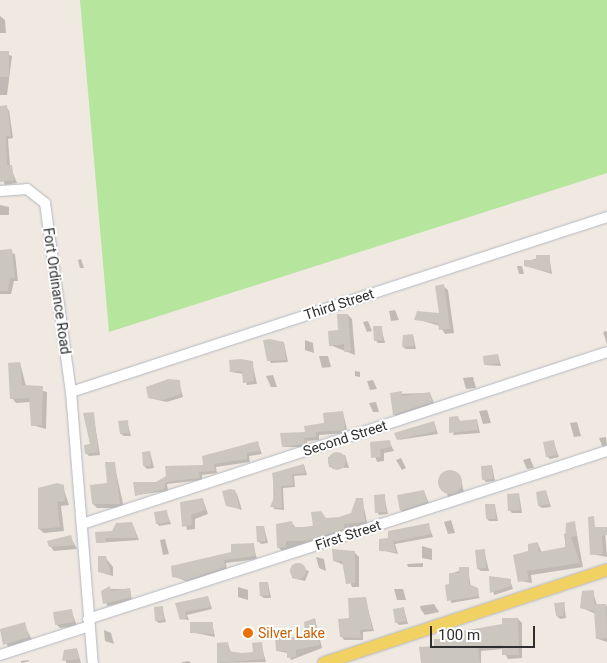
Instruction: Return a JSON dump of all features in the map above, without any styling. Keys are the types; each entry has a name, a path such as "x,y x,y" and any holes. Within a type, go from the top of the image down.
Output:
{"main road":[{"path":"324,663 607,570"}],"street":[{"name":"Fort Ordinance Road","path":"0,192 37,192 45,203 71,392 88,623 93,663"},
{"name":"Third Street","path":"71,392 607,217"},
{"name":"Second Street","path":"82,524 607,352"},
{"name":"First Street","path":"0,655 88,623 607,451"}],"green space":[{"path":"80,0 607,0 607,173 109,332"}],"building":[{"path":"0,51 9,51 9,77 0,77"},
{"path":"7,105 11,136 6,136 7,165 12,165 14,180 0,182 0,106"},
{"path":"12,249 15,278 10,278 8,291 0,291 0,250"},
{"path":"536,255 550,255 550,272 524,266 524,260 536,260"},
{"path":"444,284 450,329 439,330 438,323 414,320 417,311 439,313 435,286"},
{"path":"337,314 348,314 351,351 344,352 344,344 329,346 328,331 338,330"},
{"path":"373,326 382,326 383,340 374,341"},
{"path":"413,334 414,346 402,347 403,335"},
{"path":"270,339 284,342 286,360 267,361 263,340"},
{"path":"498,354 499,363 484,365 483,356"},
{"path":"229,360 253,361 254,381 243,383 242,371 230,372"},
{"path":"20,362 22,385 43,386 42,425 31,426 29,398 10,399 8,363"},
{"path":"168,379 180,380 181,394 163,400 148,398 146,387"},
{"path":"402,391 402,396 430,392 432,402 393,415 390,393"},
{"path":"343,411 345,430 316,432 316,437 304,438 305,444 282,447 280,433 305,432 304,426 324,423 323,413"},
{"path":"94,412 98,452 85,454 84,445 90,444 83,413"},
{"path":"458,416 459,421 477,419 478,430 449,433 449,417"},
{"path":"128,420 129,433 120,434 118,421"},
{"path":"434,421 437,431 397,440 394,433"},
{"path":"390,440 391,447 380,449 381,457 371,458 370,442"},
{"path":"554,440 557,455 546,457 543,442"},
{"path":"258,441 260,451 247,453 247,459 214,464 215,471 199,472 200,478 165,482 165,489 135,496 133,482 156,482 166,476 165,466 203,465 202,456"},
{"path":"150,451 151,466 143,466 142,452"},
{"path":"337,452 343,455 346,461 343,467 337,470 331,467 328,461 331,455"},
{"path":"105,462 115,462 120,504 92,504 90,485 107,483"},
{"path":"304,464 305,473 292,474 293,485 281,486 282,508 270,507 275,495 272,473"},
{"path":"492,465 493,479 482,480 481,466"},
{"path":"450,470 458,474 462,482 458,490 450,494 442,490 438,482 442,474"},
{"path":"57,483 64,485 65,501 57,502 60,527 38,529 38,488"},
{"path":"235,490 240,509 226,506 222,491"},
{"path":"424,490 427,502 400,511 397,495"},
{"path":"546,490 549,504 538,506 536,492"},
{"path":"519,493 520,510 508,511 507,494"},
{"path":"385,494 386,512 375,513 374,495"},
{"path":"203,498 205,510 191,515 192,525 182,527 180,502"},
{"path":"356,498 363,498 365,522 344,524 344,529 307,541 286,541 286,547 277,548 276,524 292,521 293,527 313,527 311,512 321,511 326,518 339,517 351,513"},
{"path":"485,504 495,504 496,519 486,519"},
{"path":"167,510 169,522 156,524 154,512"},
{"path":"594,516 595,527 607,527 607,535 602,535 603,554 590,555 588,517"},
{"path":"575,521 577,536 571,537 580,563 527,571 529,580 518,582 513,555 528,551 528,544 538,542 539,552 565,547 566,523"},
{"path":"132,522 137,538 105,538 106,542 96,543 95,532 112,531 116,523"},
{"path":"429,523 431,534 393,542 396,552 379,551 379,539 388,538 388,531"},
{"path":"256,526 264,526 266,541 257,542"},
{"path":"71,535 74,545 49,547 47,541"},
{"path":"254,543 255,556 224,560 225,567 187,580 172,577 171,566 231,552 231,544"},
{"path":"332,549 355,551 355,583 346,584 342,561 333,561"},
{"path":"485,549 486,568 477,569 475,550"},
{"path":"98,556 106,556 111,574 98,572"},
{"path":"298,563 306,571 298,579 290,571"},
{"path":"459,567 469,567 469,584 478,588 479,596 447,601 445,585 449,584 449,573 459,573"},
{"path":"489,576 511,579 511,586 490,593"},
{"path":"259,582 268,582 269,595 260,596"},
{"path":"110,586 111,591 130,588 131,597 103,604 101,591"},
{"path":"594,590 594,604 606,604 607,638 596,639 594,611 580,608 582,591"},
{"path":"208,596 210,607 185,612 187,618 180,620 175,603"},
{"path":"366,597 372,629 360,630 361,638 340,637 338,619 349,618 348,598"},
{"path":"565,602 563,616 556,616 554,603"},
{"path":"163,606 164,620 155,621 154,607"},
{"path":"404,607 406,621 395,623 393,609"},
{"path":"72,609 74,622 55,625 53,612"},
{"path":"315,618 320,645 296,650 296,657 287,658 287,651 276,651 275,636 297,637 305,633 304,622"},
{"path":"502,618 518,618 519,655 502,655 502,645 478,647 480,663 421,663 419,647 434,646 434,639 452,639 462,631 502,624"},
{"path":"25,622 29,637 3,645 0,629"},
{"path":"190,622 213,622 213,634 190,633"},
{"path":"228,642 229,651 241,653 253,652 252,643 262,642 264,659 217,663 217,643"},
{"path":"77,648 79,659 62,661 64,650"}],"place":[{"name":"Silver Lake","path":"248,633"}]}
